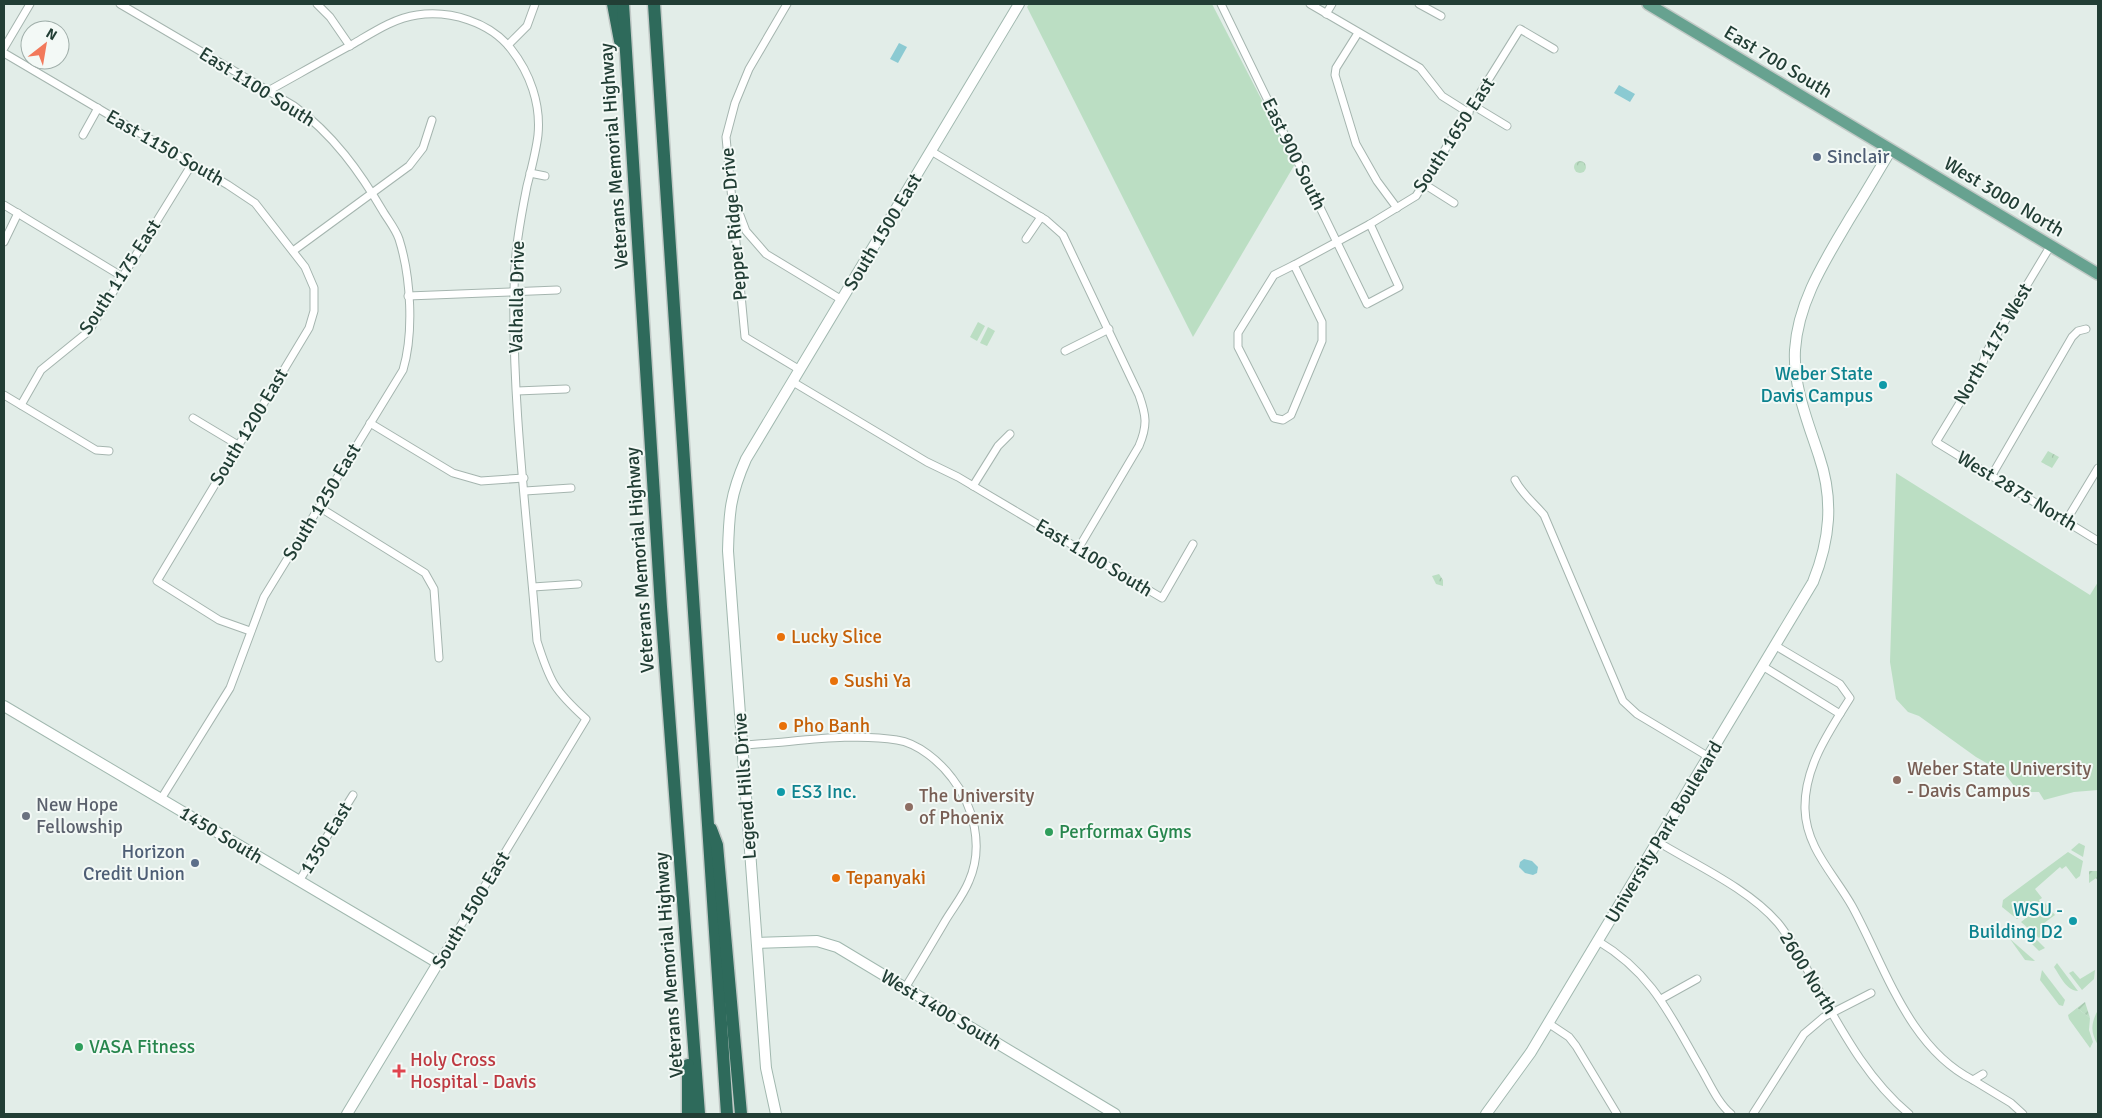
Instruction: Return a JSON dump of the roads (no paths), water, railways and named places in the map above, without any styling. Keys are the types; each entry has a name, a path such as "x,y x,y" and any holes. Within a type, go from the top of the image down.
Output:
{"highway":[{"path":"613,4 614,21 627,68"},
{"name":"Veterans Memorial Highway","path":"623,4 661,607 700,1114"},
{"path":"654,4 727,1114"},
{"path":"661,4 662,112"},
{"path":"706,817 717,845 741,1114"},
{"path":"688,1114 688,1063 692,1013"}],"main road":[{"name":"East 700 South","path":"1648,4 1891,150"},
{"name":"West 3000 North","path":"1891,150 2098,274"}],"street":[{"path":"4,48 30,4"},
{"name":"East 1100 South","path":"120,4 294,106 324,130 373,194"},
{"path":"317,4 330,17 350,46"},
{"path":"508,45 528,26 536,4"},
{"name":"Pepper Ridge Drive","path":"787,4 755,57 735,103 726,137 745,337 800,370"},
{"name":"South 1500 East","path":"746,459 1019,4"},
{"name":"East 900 South","path":"1221,4 1367,304 1399,287 1370,224"},
{"path":"1310,4 1420,68 1442,96 1469,113"},
{"path":"1326,14 1332,4"},
{"path":"1419,4 1441,16"},
{"name":"Valhalla Drive","path":"268,91 387,24 416,15 446,14 468,19 489,30 508,45 522,62 537,103 538,134 518,230 514,292 517,391 537,642 548,677 562,696 586,719"},
{"name":"South 1650 East","path":"1294,265 1322,322 1322,340 1291,415 1283,420 1274,418 1238,347 1238,333 1274,275 1370,224 1416,196 1474,106 1520,29 1554,49"},
{"path":"1358,33 1336,68 1335,75 1356,144 1377,181 1397,208"},
{"name":"East 1150 South","path":"4,53 255,203 305,267"},
{"path":"1474,106 1507,126"},
{"path":"83,135 98,108"},
{"path":"293,250 373,194 409,166 423,148 432,120"},
{"name":"University Park Boulevard","path":"1486,1114 1531,1052 1764,667 1813,582 1827,540 1829,508 1820,458 1804,413 1796,368 1797,334 1811,285 1891,150"},
{"path":"931,151 1041,217 1063,235 1109,329 1145,413 1146,432 1140,446 1078,549"},
{"name":"South 1175 East","path":"21,405 41,370 89,331 192,164"},
{"path":"530,173 545,176"},
{"path":"1424,184 1454,203"},
{"name":"South 1250 East","path":"161,799 230,688 264,597 403,370 407,358 410,334 406,265 398,237 373,194"},
{"path":"732,195 746,231 766,254 842,300"},
{"path":"4,205 123,277"},
{"path":"4,242 18,213"},
{"path":"1026,239 1041,217"},
{"name":"North 1175 West","path":"1936,442 1981,368 1987,351 2051,246"},
{"name":"South 1200 East","path":"250,631 219,620 156,581 309,328 314,311 314,288 305,267"},
{"path":"408,296 557,290"},
{"path":"1065,351 1109,329"},
{"path":"1992,475 2072,337 2078,331 2086,329"},
{"name":"East 1100 South","path":"793,382 1162,598 1193,544"},
{"path":"517,391 566,389"},
{"path":"4,395 96,450 109,451"},
{"path":"192,418 238,445"},
{"path":"370,423 453,473 481,481 524,478"},
{"path":"973,486 998,446 1010,434"},
{"name":"West 2875 North","path":"1936,442 2098,541"},
{"name":"Legend Hills Drive","path":"746,459 734,486 728,515 728,551 766,1068 776,1114"},
{"path":"2066,520 2098,468"},
{"path":"1515,480 1521,492 1533,501 1544,515 1623,701 1637,714 1709,757"},
{"path":"525,491 571,488"},
{"path":"319,507 425,573 434,589 439,658"},
{"path":"532,587 578,584"},
{"path":"1776,646 1840,684 1850,698 1814,760 1807,779 1805,811 1814,846 1852,908 1893,992 1941,1058 2011,1103 2023,1114"},
{"path":"1764,667 1840,714"},
{"name":"1450 South","path":"4,706 438,963"},
{"name":"South 1500 East","path":"346,1114 586,719"},
{"path":"742,745 850,739 899,740 922,751 944,767 959,787 970,811 976,837 975,860 969,881 905,988"},
{"name":"1350 East","path":"299,880 353,795"},
{"name":"2600 North","path":"1658,842 1746,896 1777,922 1791,941 1870,1076 1909,1114"},
{"name":"West 1400 South","path":"757,943 817,941 837,947 1115,1114"},
{"path":"1598,941 1636,969 1661,999 1717,1096 1731,1114"},
{"path":"1661,999 1697,979"},
{"path":"1753,1114 1800,1039 1814,1024 1871,993"},
{"path":"1548,1023 1569,1037 1576,1046 1617,1114"},
{"path":"1973,1080 1983,1074"}],"water":[{"path":"899,43 907,47 898,63 890,59"},
{"path":"1619,85 1635,94 1630,102 1614,93"},
{"path":"1524,859 1532,861 1538,867 1537,873 1533,875 1525,873 1519,867 1520,862"}],"place":[{"name":"Sinclair","path":"1817,157"},
{"name":"Weber State Davis Campus","path":"1883,385"},
{"name":"Lucky Slice","path":"781,637"},
{"name":"Sushi Ya","path":"834,681"},
{"name":"Pho Banh","path":"783,726"},
{"name":"Weber State University - Davis Campus","path":"1897,780"},
{"name":"ES3 Inc.","path":"781,792"},
{"name":"The University of Phoenix","path":"909,807"},
{"name":"New Hope Fellowship","path":"26,816"},
{"name":"Performax Gyms","path":"1049,832"},
{"name":"Horizon Credit Union","path":"195,863"},
{"name":"Tepanyaki","path":"836,878"},
{"name":"WSU - Building D2","path":"2073,921"},
{"name":"VASA Fitness","path":"79,1047"},
{"name":"Holy Cross Hospital - Davis","path":"399,1071"}]}
